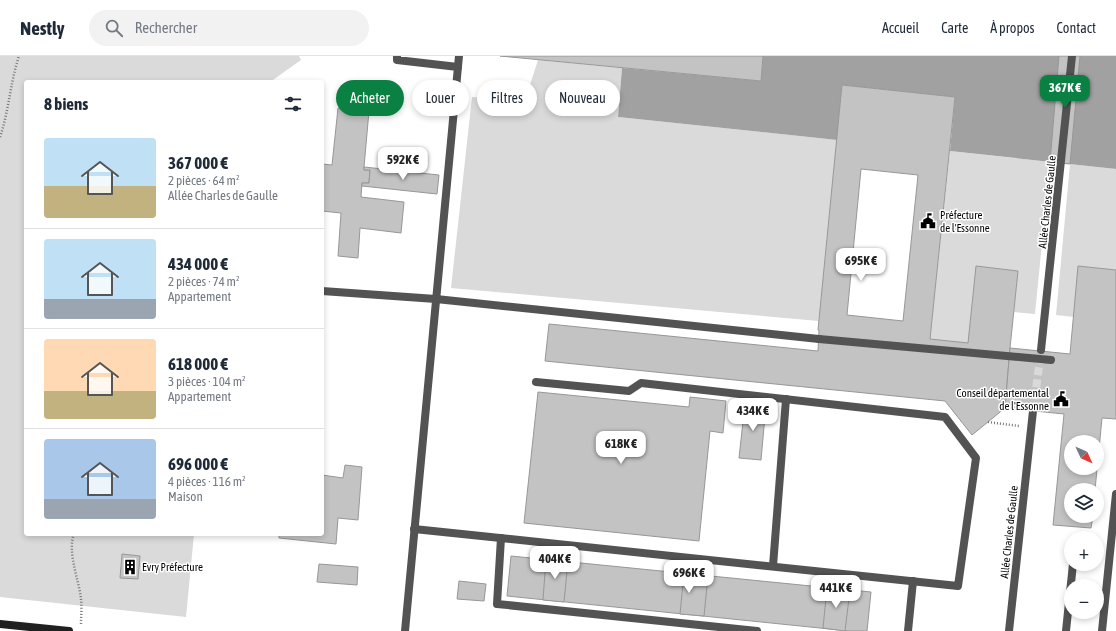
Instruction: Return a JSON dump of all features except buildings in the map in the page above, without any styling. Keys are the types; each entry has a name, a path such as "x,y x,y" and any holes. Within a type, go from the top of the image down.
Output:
{"main road":[{"path":"0,624 69,631"}],"street":[{"path":"397,56 397,60 458,67"},
{"path":"405,631 459,56"},
{"name":"Allée Charles de Gaulle","path":"1041,350 1062,163 1072,56"},
{"path":"324,291 436,299 819,339 1051,360"},
{"path":"414,529 958,586 976,458 945,417 641,383 629,391 536,382"},
{"path":"773,566 786,399"},
{"name":"Allée Charles de Gaulle","path":"1009,631 1033,411"},
{"path":"1102,631 1116,494"},
{"path":"501,538 497,604 757,631"},
{"path":"1066,631 1072,571"},
{"path":"908,631 913,581"}],"path":[{"path":"0,137 4,126 13,74 19,56"},
{"path":"988,422 1031,428"},
{"path":"73,536 72,540 81,600 80,631"}],"shaded area":[{"path":"0,56 299,56 301,60 273,80 24,80 24,536 194,536 186,617 0,597"},
{"path":"763,56 1116,56 1116,169 950,151 955,97 842,85 837,140 618,117 620,116 622,68 761,81"},
{"path":"538,60 622,68 620,92 620,80 545,80 545,116 618,116 837,140 819,321 451,288 472,97 477,97 477,116 537,116 537,80 532,80"},
{"path":"950,151 1050,162 1035,314 1014,312 1018,271 976,266 968,343 930,339"},
{"path":"1070,164 1116,169 1116,270 1078,266 1074,317 1056,315"}],"tunnel":[{"path":"1033,411 1041,352"}],"place":[{"name":"Préfecture de l'Essonne","path":"928,221"},
{"name":"Conseil départemental de l'Essonne","path":"1061,399"},
{"name":"Evry Préfecture","path":"130,567"}]}
